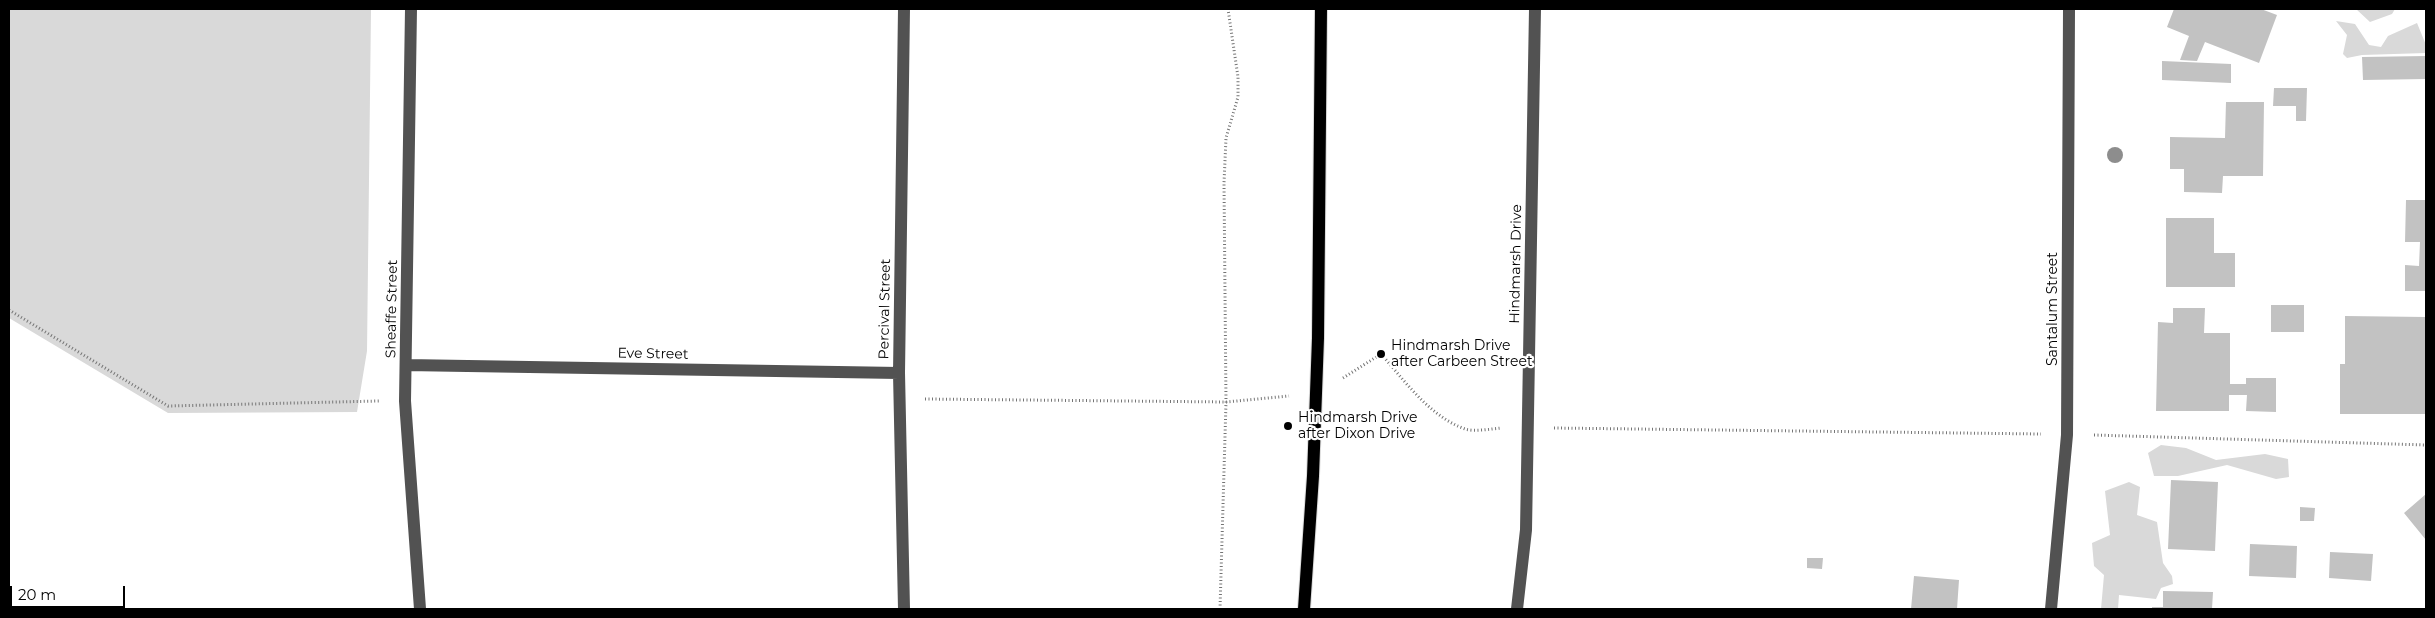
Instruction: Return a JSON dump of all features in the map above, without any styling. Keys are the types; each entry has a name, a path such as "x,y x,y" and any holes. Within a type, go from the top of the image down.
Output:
{"main road":[{"path":"1304,609 1313,476 1316,394 1321,9"}],"street":[{"name":"Sheaffe Street","path":"411,9 405,401 420,609"},
{"name":"Percival Street","path":"904,9 899,373 904,609"},
{"name":"Hindmarsh Drive","path":"1517,609 1526,530 1535,9"},
{"name":"Santalum Street","path":"2051,609 2067,435 2069,9"},
{"name":"Eve Street","path":"406,365 899,373"}],"path":[{"path":"1220,609 1226,402 1224,183 1226,138 1238,97 1238,77 1228,9"},
{"path":"9,310 168,406 405,401"},
{"path":"900,399 1226,402 1316,394 1381,354 1427,406 1467,429 1528,428 2067,435 2426,445"}],"shaded area":[{"path":"9,9 371,9 367,351 357,412 168,413 9,318"},
{"path":"2356,9 2395,9 2392,14 2370,22"},
{"path":"2336,21 2355,24 2369,45 2381,47 2388,36 2417,23 2426,45 2426,53 2362,55 2347,58 2343,54 2347,35"},
{"path":"2161,445 2186,448 2216,460 2265,454 2288,459 2289,477 2276,479 2227,465 2178,476 2154,476 2148,453"},
{"path":"2129,482 2140,487 2137,515 2157,522 2163,563 2172,576 2173,584 2161,588 2156,599 2119,595 2118,609 2101,609 2104,575 2094,566 2092,543 2110,535 2105,491"}],"building":[{"path":"2174,9 2261,9 2277,15 2259,63 2205,42 2197,61 2180,60 2189,36 2167,27"},
{"path":"2426,56 2426,79 2363,80 2362,57"},
{"path":"2162,61 2231,64 2231,83 2162,80"},
{"path":"2274,88 2307,88 2306,121 2296,121 2296,106 2273,106"},
{"path":"2226,102 2264,102 2263,176 2223,176 2222,193 2184,192 2184,169 2170,169 2170,137 2225,138"},
{"path":"2406,200 2426,200 2426,291 2405,291 2405,265 2419,266 2420,242 2405,242"},
{"path":"2166,218 2214,218 2214,253 2235,253 2235,287 2166,287"},
{"path":"2271,305 2304,305 2304,332 2271,332"},
{"path":"2173,308 2205,308 2204,333 2230,333 2230,384 2246,384 2246,378 2276,378 2276,412 2246,411 2247,395 2229,395 2229,411 2156,411 2158,322 2173,323"},
{"path":"2345,316 2426,317 2426,414 2340,414 2340,364 2345,364"},
{"path":"2171,480 2218,482 2215,551 2168,549"},
{"path":"2426,494 2426,540 2404,513"},
{"path":"2300,507 2315,508 2314,521 2300,521"},
{"path":"2250,544 2297,546 2296,578 2249,576"},
{"path":"2330,552 2373,554 2371,581 2329,578"},
{"path":"1807,558 1823,558 1822,569 1807,568"},
{"path":"1914,576 1959,580 1957,609 1911,609"},
{"path":"2163,591 2213,592 2212,609 2152,609 2152,607 2163,607"}],"place":[{"name":"Hindmarsh Drive after Carbeen Street","path":"1381,354"},
{"name":"Hindmarsh Drive after Dixon Drive","path":"1288,426"}]}
